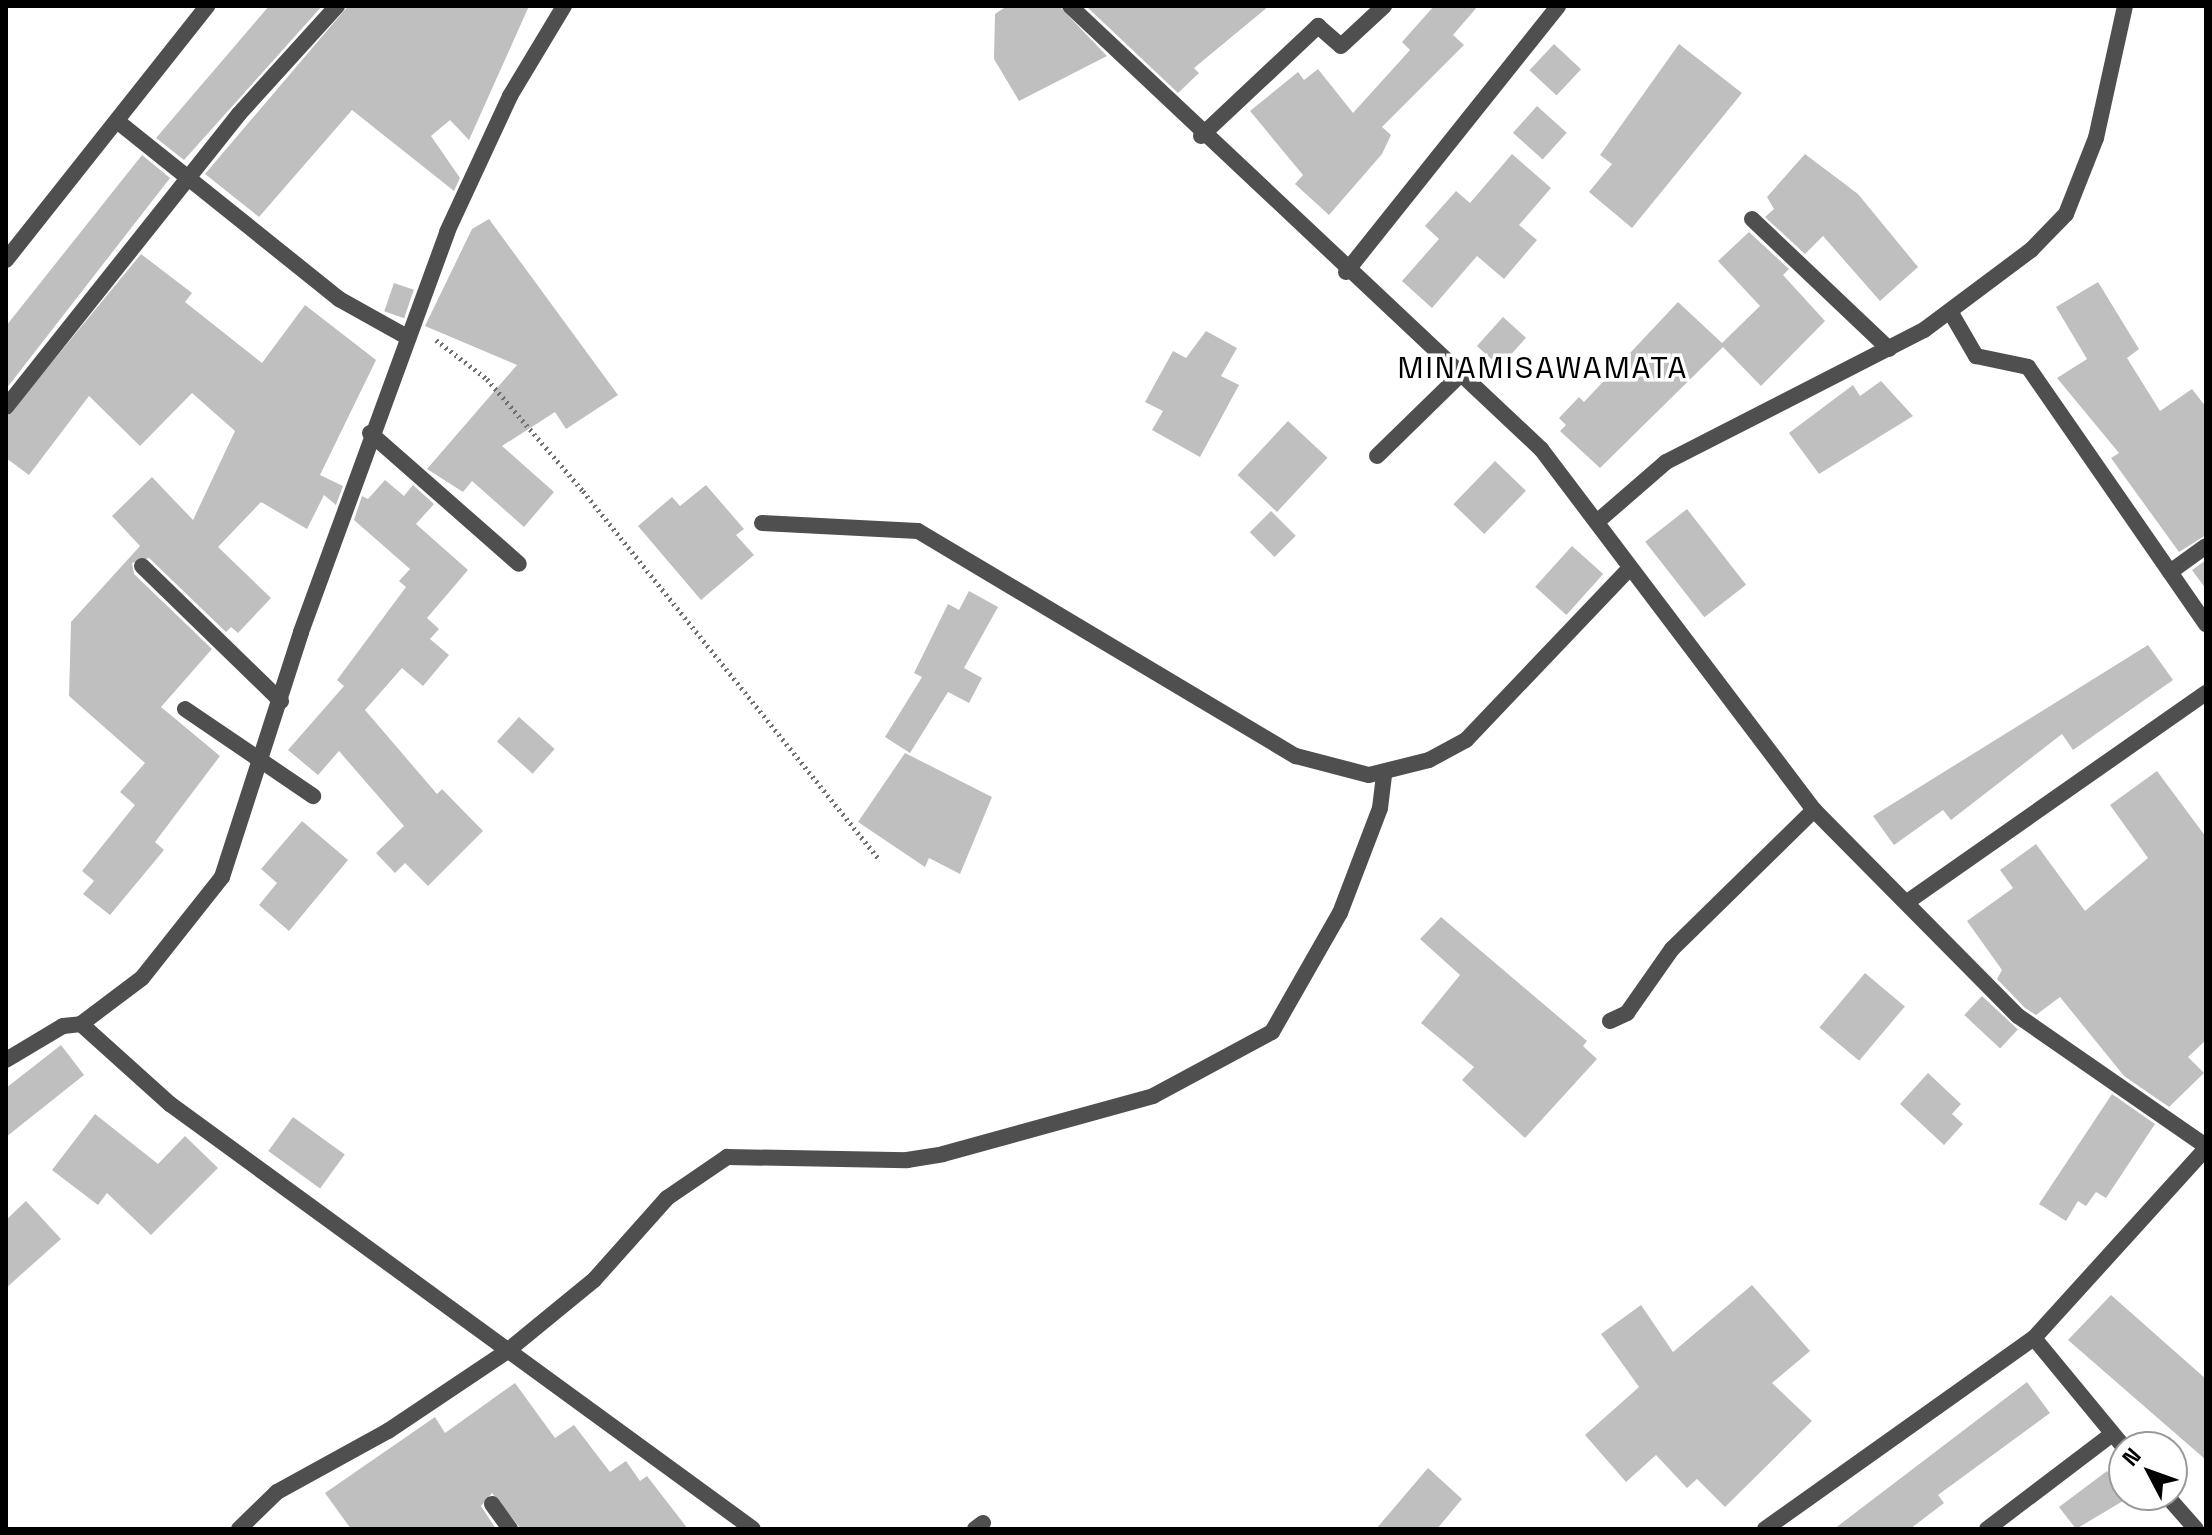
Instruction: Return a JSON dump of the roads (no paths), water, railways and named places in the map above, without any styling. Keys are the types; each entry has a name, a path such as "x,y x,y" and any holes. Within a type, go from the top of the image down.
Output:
{"street":[{"path":"6,260 207,6"},
{"path":"6,407 188,179 337,6"},
{"path":"6,1060 63,1026 81,1024 142,978 222,877 263,762 370,433 410,331 510,96 564,6"},
{"path":"1070,6 1201,136 1346,272 1462,373 1541,449 1814,810 1910,900 2018,1016 2206,1147 2034,1338 1765,1529"},
{"path":"1201,136 1318,26 1341,46 1384,6"},
{"path":"1346,272 1558,6"},
{"path":"1598,521 1666,462 1889,349 1951,313 2066,214 2096,138 2125,6"},
{"path":"117,121 339,299 410,331"},
{"path":"1752,219 1889,349"},
{"path":"1951,313 1976,356 2028,367 2206,624"},
{"path":"1377,456 1462,373"},
{"path":"370,433 519,564"},
{"path":"762,523 918,531 1296,756 1384,773 1466,740 1630,568"},
{"path":"2170,572 2206,546"},
{"path":"142,566 281,701"},
{"path":"1910,900 2206,693"},
{"path":"185,709 313,796"},
{"path":"239,1529 277,1492 388,1431 506,1352 594,1280 667,1198 727,1157 907,1160 943,1154 1153,1096 1272,1032 1340,913 1380,808 1384,773"},
{"path":"1610,1021 1627,1013 1672,949 1814,810"},
{"path":"81,1024 170,1104 506,1352 753,1529"},
{"path":"2034,1338 2110,1431"},
{"path":"1987,1529 2108,1437"},
{"path":"492,1504 510,1529"},
{"path":"2180,1511 2196,1529"}],"district":[{"name":"MINAMISAWAMATA","path":"1543,368"}]}
